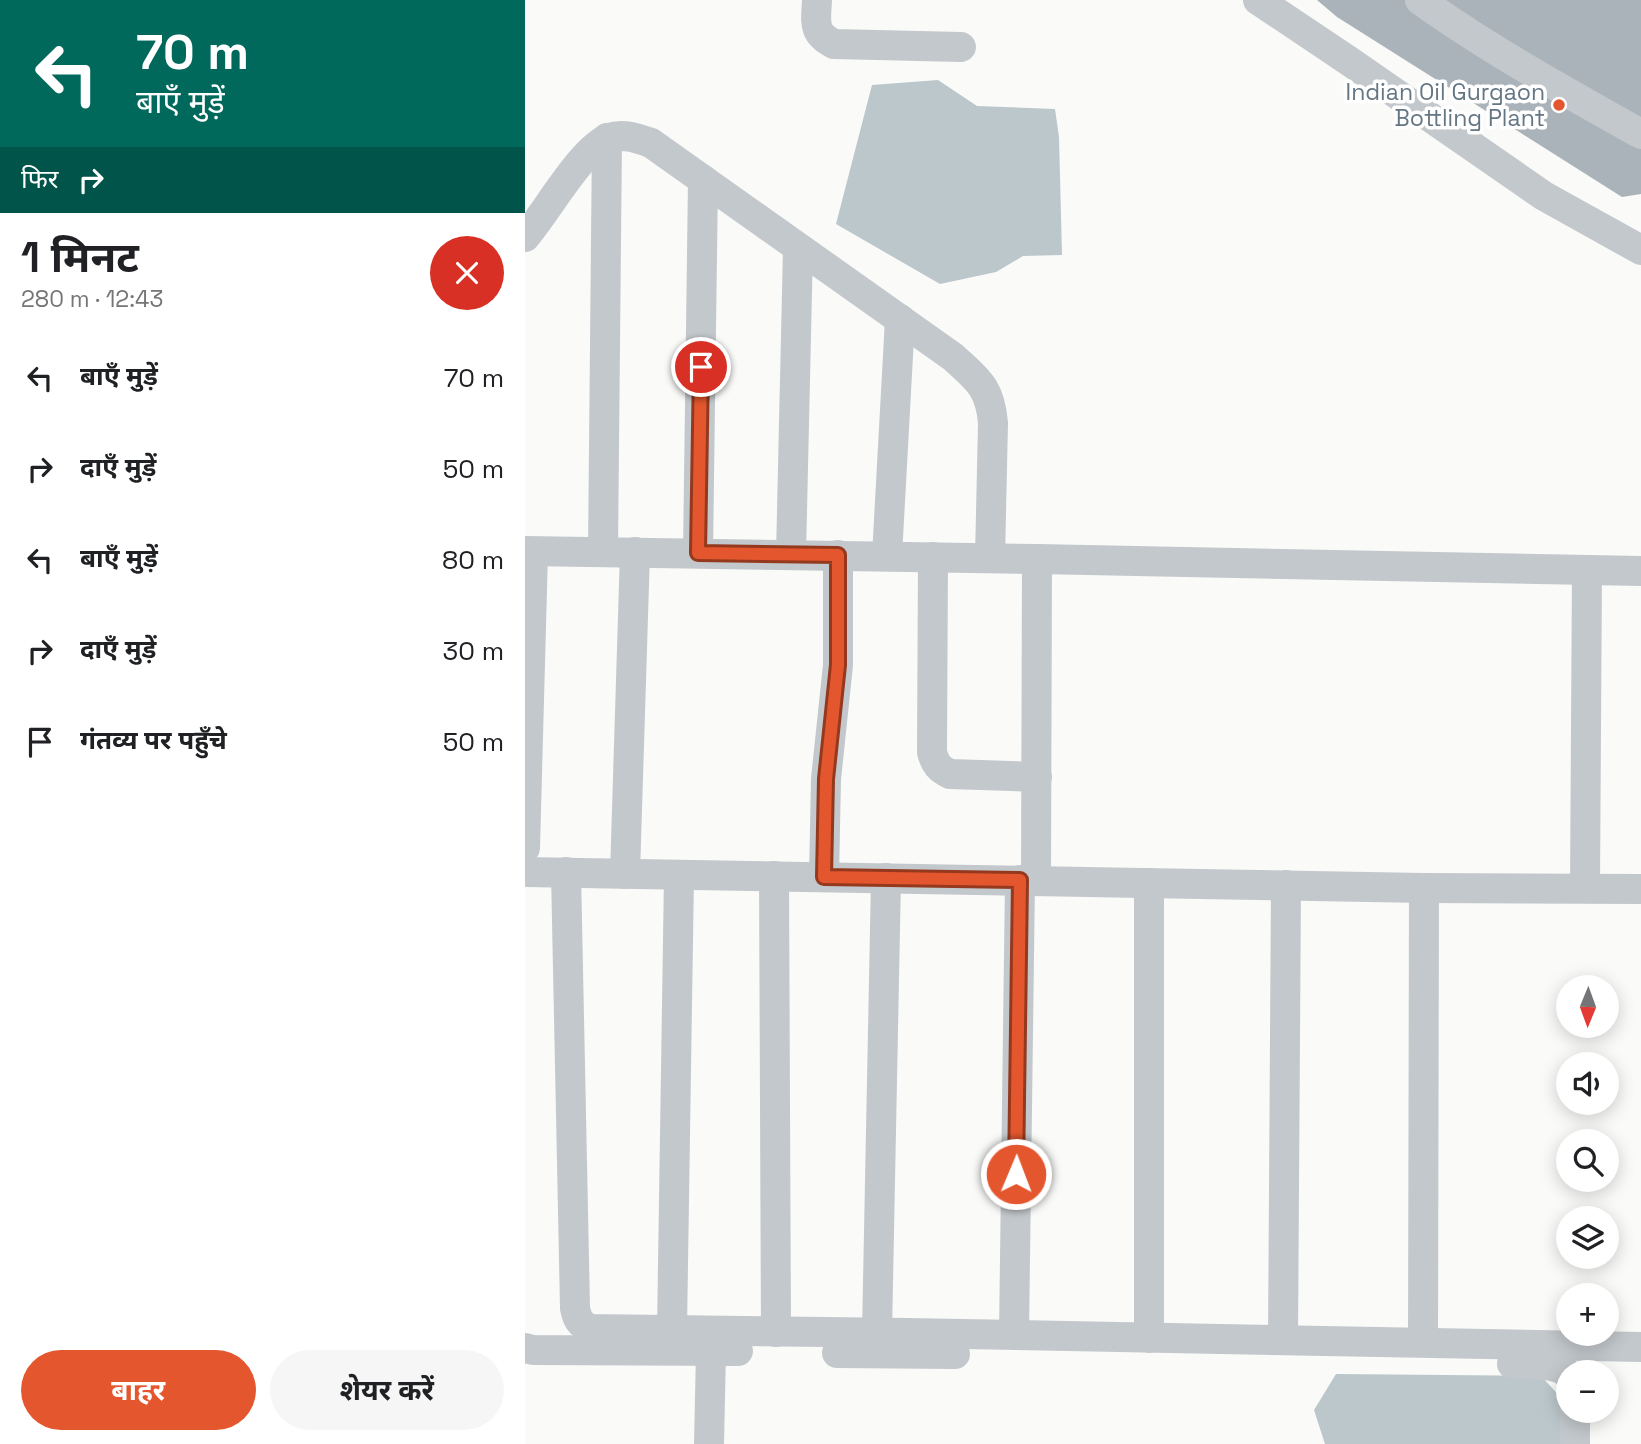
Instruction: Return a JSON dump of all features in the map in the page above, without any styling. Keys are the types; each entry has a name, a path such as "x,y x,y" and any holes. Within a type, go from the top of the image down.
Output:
{"street":[{"path":"817,0 817,26 822,38 834,44 961,47"},
{"path":"1258,0 1544,196 1641,250"},
{"path":"1420,0 1538,76 1641,134"},
{"path":"525,237 577,166 607,138 625,135 650,143 953,357 978,380 992,407 990,558"},
{"path":"603,552 607,138"},
{"path":"698,553 703,180"},
{"path":"792,555 798,248"},
{"path":"887,556 900,319"},
{"path":"525,848 529,552 838,555 1641,571"},
{"path":"625,874 635,552"},
{"path":"824,877 826,779 838,665 838,555"},
{"path":"933,557 932,752 935,764 950,774 1037,777"},
{"path":"1013,1335 1028,881 1037,777 1037,559"},
{"path":"1585,888 1587,570"},
{"path":"525,872 1424,888 1641,889"},
{"path":"566,872 575,1308 581,1325 590,1329 1641,1347"},
{"path":"672,1330 679,874"},
{"path":"774,876 776,1332"},
{"path":"877,1333 885,878"},
{"path":"1149,883 1149,1338"},
{"path":"1283,1340 1286,885"},
{"path":"1423,1342 1424,888"},
{"path":"525,1348 891,1354 1036,1353 1435,1362 1556,1368"},
{"path":"709,1444 711,1351"},
{"path":"1575,1423 1575,1444"}],"shaded area":[{"path":"938,80 977,106 1055,109 1059,137 1062,255 1023,256 996,272 940,284 836,224 872,85"},
{"path":"1336,1374 1541,1376 1556,1392 1556,1423 1570,1423 1573,1444 1325,1444 1314,1410"}],"building":[{"name":"Indian Oil Gurgaon Bottling Plant","path":"1317,0 1641,0 1641,194 1622,197 1337,17"}],"place":[{"name":"Indian Oil Gurgaon Bottling Plant","path":"1559,105"}],"route":[{"path":"701,367 698,553 838,555 838,665 826,779 824,877 1020,880 1016,1174"}]}
